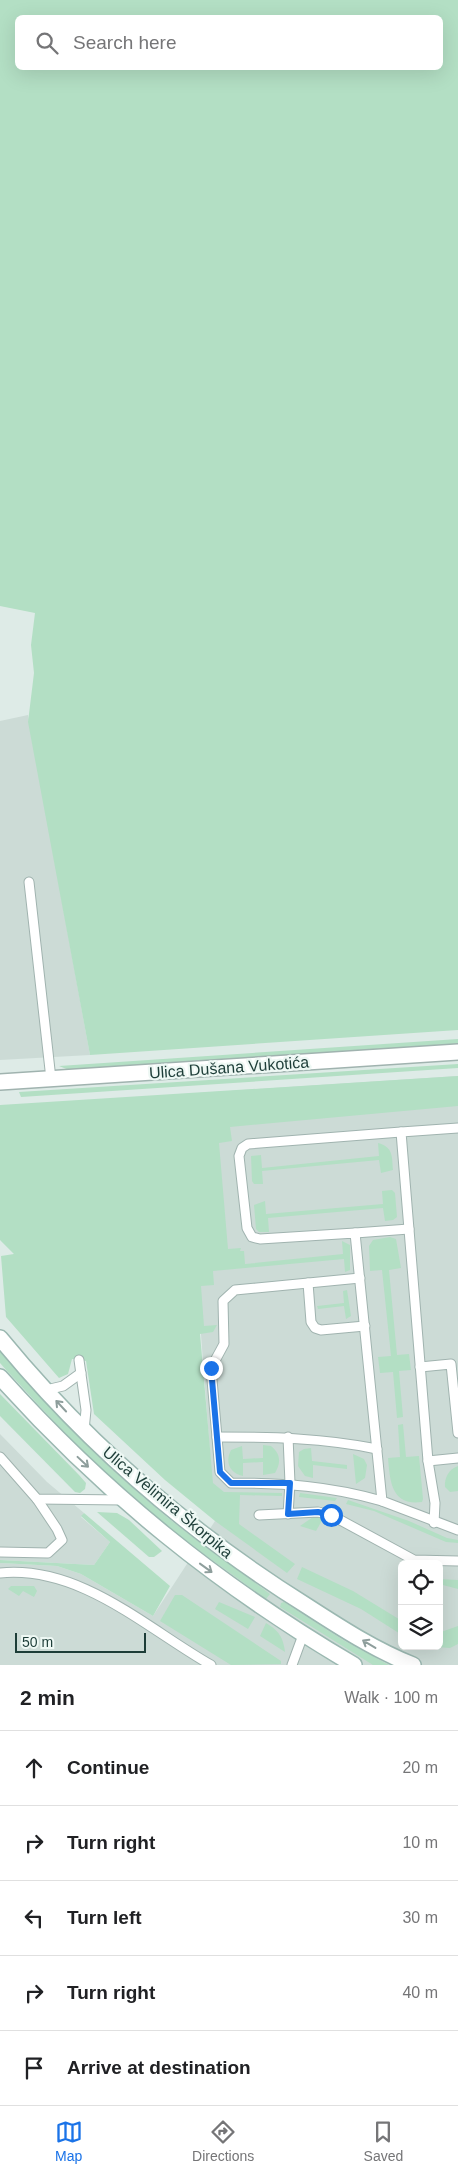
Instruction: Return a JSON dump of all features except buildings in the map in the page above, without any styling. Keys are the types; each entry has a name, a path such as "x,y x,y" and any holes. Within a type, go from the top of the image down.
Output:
{"main road":[{"name":"Ulica Dušana Vukotića","path":"0,1082 458,1052"},
{"name":"Ulica Velimira Škorpika","path":"0,1338 84,1431 182,1517 238,1560 332,1622 384,1654 413,1665"},
{"name":"Ulica Velimira Škorpika","path":"0,1377 36,1416 125,1500 192,1558 303,1635 354,1665"}],"lane":[{"path":"29,882 50,1079"},
{"path":"410,1229 260,1239 252,1237 247,1228 242,1190 239,1156 242,1148 248,1144 458,1128"},
{"path":"401,1132 428,1461 435,1503 434,1523"},
{"path":"355,1233 382,1501"},
{"path":"360,1278 235,1290 223,1302 224,1344 211,1368 220,1472 231,1483 290,1483 347,1491 382,1501 434,1523 458,1530"},
{"path":"308,1283 311,1322 315,1328 321,1330 365,1326"},
{"path":"79,1360 86,1410 84,1431"},
{"path":"420,1367 451,1364 458,1433"},
{"path":"46,1390 63,1386 81,1373"},
{"path":"217,1437 288,1437 348,1443 377,1449"},
{"path":"288,1437 290,1483 288,1514"},
{"path":"0,1457 37,1499 57,1528 62,1540 48,1553 0,1552"},
{"path":"428,1461 458,1458"},
{"path":"37,1499 125,1500"},
{"path":"259,1515 318,1512 331,1515 414,1560 458,1561"},
{"path":"0,1573 54,1577 94,1593 212,1665"},
{"path":"292,1665 303,1635"}],"shaded area":[{"path":"28,715 90,1055 0,1060 0,721"},
{"path":"458,1076 458,1665 0,1665 0,1563 57,1566 81,1574 153,1616 215,1521 183,1094"},
{"path":"0,1434 47,1482 84,1513 81,1517 110,1542 94,1565 0,1560"}],"green space":[{"path":"0,0 458,0 458,1030 90,1055 28,722 34,673 31,645 35,613 0,606"},
{"path":"458,1039 458,1044 92,1070 69,1070 59,1066"},
{"path":"458,1064 458,1068 21,1097 19,1092"},
{"path":"458,1076 458,1106 230,1127 232,1141 219,1143 228,1249 241,1248 240,1251 244,1251 245,1264 343,1254 342,1241 350,1245 350,1270 345,1272 344,1259 213,1271 214,1285 201,1286 204,1326 217,1325 213,1332 200,1334 213,1483 224,1492 282,1493 282,1496 240,1495 239,1524 295,1564 287,1573 215,1521 165,1480 94,1414 86,1361 72,1359 68,1374 59,1378 6,1317 1,1256 14,1254 0,1240 0,1105"},
{"path":"378,1143 387,1147 391,1153 393,1170 381,1173 379,1160 262,1171 263,1184 254,1184 252,1181 251,1156 261,1155 262,1168 379,1156"},
{"path":"392,1190 395,1193 397,1217 393,1220 385,1221 383,1208 268,1218 269,1232 259,1232 256,1229 254,1205 265,1201 266,1214 383,1204 382,1191"},
{"path":"390,1237 396,1239 401,1268 389,1270 397,1355 409,1354 411,1370 399,1371 403,1417 397,1418 393,1372 380,1373 378,1357 391,1356 382,1270 370,1271 369,1246 373,1240"},
{"path":"347,1290 351,1316 346,1319 344,1306 318,1309 317,1306 344,1303 343,1291"},
{"path":"0,1351 59,1417 101,1458 167,1517 270,1594 266,1599 176,1533 108,1476 0,1363"},
{"path":"0,1394 79,1475 86,1483 85,1489 80,1493 75,1492 0,1416"},
{"path":"403,1424 406,1457 419,1456 422,1502 404,1500 398,1496 391,1483 388,1458 400,1457 398,1425"},
{"path":"263,1445 271,1446 277,1452 279,1462 275,1473 263,1475 263,1462 243,1463 243,1476 231,1470 228,1459 231,1450 242,1446 243,1459 263,1458"},
{"path":"311,1448 312,1461 347,1465 347,1469 313,1465 313,1478 305,1476 298,1466 299,1452"},
{"path":"353,1454 364,1459 367,1465 365,1478 356,1484"},
{"path":"458,1466 458,1491 450,1492 445,1487 446,1477 452,1469"},
{"path":"300,1493 337,1498 335,1501 299,1497"},
{"path":"348,1500 409,1521 447,1538 458,1540 458,1543 446,1542 374,1511 346,1504"},
{"path":"97,1512 117,1513 129,1520 162,1551 154,1557 149,1557"},
{"path":"84,1513 170,1586 153,1616 81,1574 57,1566 0,1563 0,1560 94,1565 110,1542 81,1516"},
{"path":"313,1517 324,1517 316,1531 300,1526"},
{"path":"302,1567 353,1591 398,1619 398,1632 361,1609 297,1579"},
{"path":"443,1579 458,1580 458,1589 443,1585"},
{"path":"11,1586 34,1586 37,1591 34,1597 23,1591 19,1596 8,1589"},
{"path":"175,1595 182,1595 281,1661 281,1664 231,1665 160,1621"},
{"path":"219,1602 255,1617 248,1629 215,1609"},
{"path":"284,1602 343,1640 389,1665 373,1665 280,1607 281,1603"},
{"path":"266,1623 280,1635 285,1652 260,1636"},
{"path":"458,1626 458,1644 450,1648 443,1647 443,1631"}],"route":[{"path":"211,1368 220,1472 225,1479 231,1483 290,1483 288,1514 318,1512 331,1515"}]}
